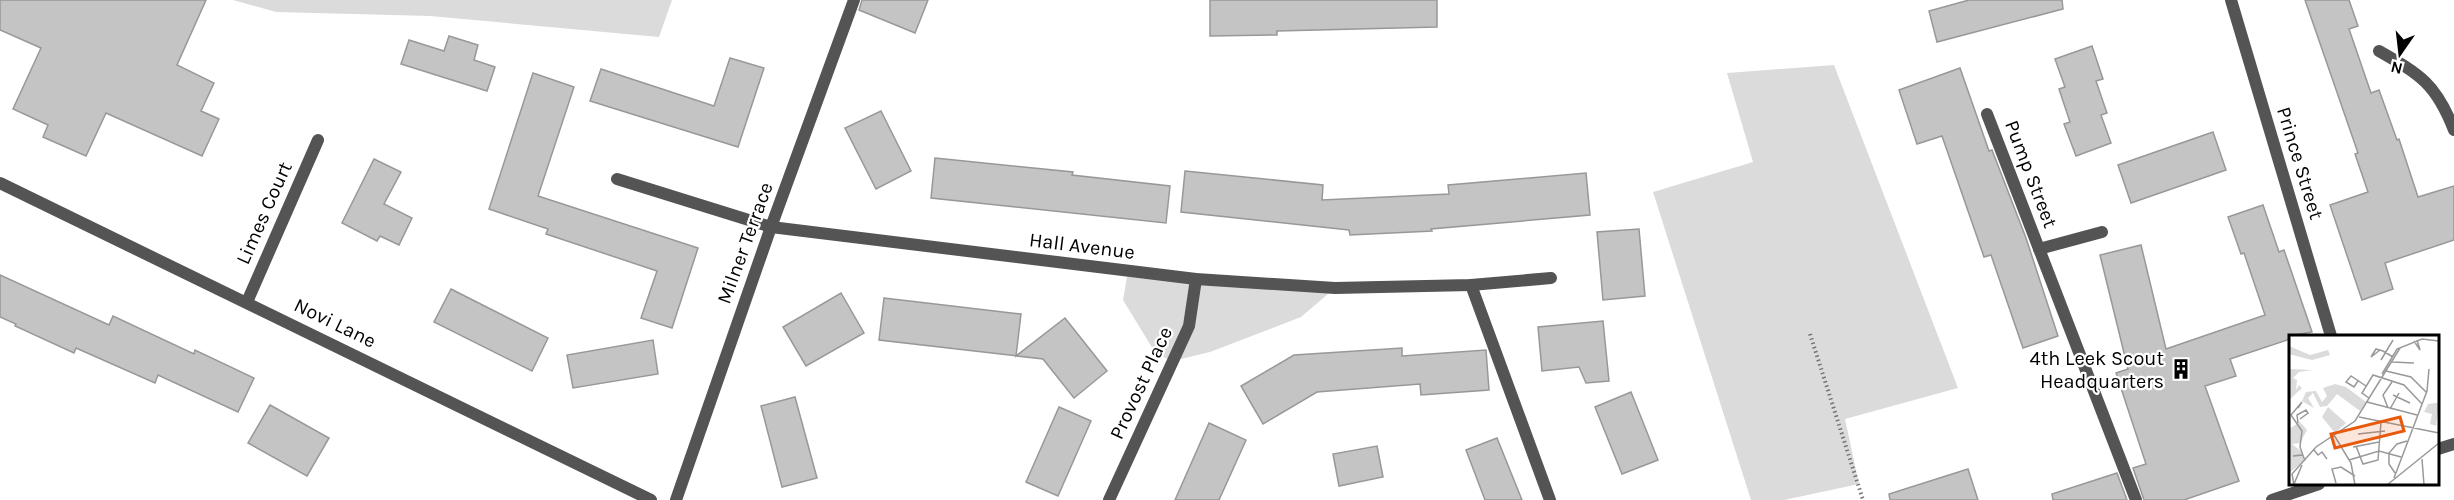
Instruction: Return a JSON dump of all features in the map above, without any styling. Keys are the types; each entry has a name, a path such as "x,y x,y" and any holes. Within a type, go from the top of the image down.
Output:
{"street":[{"name":"Milner Terrace","path":"676,500 771,227 854,0"},
{"name":"Prince Street","path":"2231,0 2331,335"},
{"path":"2379,51 2411,69 2432,87 2443,103 2454,130"},
{"name":"Pump Street","path":"1987,114 2136,500"},
{"name":"Limes Court","path":"247,302 318,140"},
{"name":"Hall Avenue","path":"617,179 771,227 1196,279 1335,288 1471,285 1551,278"},
{"name":"Novi Lane","path":"0,183 651,500"},
{"name":"Pump Street","path":"2039,249 2102,232"},
{"name":"Provost Place","path":"1108,500 1189,326 1196,279"},
{"path":"1471,285 1550,500"},
{"path":"2439,449 2454,444"},
{"path":"2272,500 2313,485"}],"path":[{"path":"1810,334 1863,500"}],"shaded area":[{"path":"233,0 672,0 659,37 430,16 276,12"},
{"path":"1834,65 1958,388 1845,419 1859,484 1784,500 1751,500 1653,192 1753,162 1727,73"},
{"path":"1128,271 1335,288 1301,317 1210,352 1173,361 1156,354 1123,300"}],"building":[{"path":"0,0 206,0 177,65 214,83 201,111 219,119 202,156 106,113 86,156 43,137 48,125 13,109 41,48 0,30"},
{"path":"862,0 928,0 915,33 859,10"},
{"path":"1210,0 1437,0 1437,27 1277,31 1277,35 1210,36"},
{"path":"1969,0 2062,0 2063,9 1937,42 1929,11"},
{"path":"2305,0 2349,0 2358,26 2349,29 2371,93 2379,90 2397,140 2399,139 2418,197 2454,186 2454,240 2385,263 2393,289 2362,300 2330,205 2368,192 2355,154 2358,153"},
{"path":"449,36 478,45 474,60 495,67 487,91 401,64 409,40 444,51"},
{"path":"2092,46 2103,79 2096,81 2107,113 2101,115 2111,143 2076,156 2064,124 2070,122 2059,89 2065,87 2055,59"},
{"path":"730,58 764,68 738,147 590,101 601,69 714,106"},
{"path":"1960,68 1989,151 1992,150 2026,238 2058,336 2023,348 1991,255 1984,257 1942,136 1917,144 1899,90"},
{"path":"533,73 574,87 538,196 698,248 672,328 641,318 657,271 546,234 548,229 489,209"},
{"path":"881,111 911,171 876,189 845,128"},
{"path":"2213,132 2226,170 2131,203 2118,165"},
{"path":"935,158 1073,172 1072,175 1170,186 1166,223 931,198"},
{"path":"374,159 401,172 384,204 412,218 399,245 380,236 377,241 342,223"},
{"path":"1185,171 1323,185 1322,200 1449,194 1448,185 1586,173 1590,215 1431,229 1432,231 1350,235 1349,230 1181,212"},
{"path":"2263,205 2279,252 2284,250 2312,332 2289,335 2289,339 2230,359 2236,376 2205,386 2239,481 2184,500 2144,500 2133,468 2146,464 2116,373 2128,369 2100,255 2141,245 2166,349 2265,315 2244,253 2241,254 2228,217"},
{"path":"1639,229 1645,296 1603,300 1597,232"},
{"path":"0,275 109,325 113,316 194,354 195,350 254,378 238,412 158,375 155,383 76,348 74,353 15,326 16,324 0,317"},
{"path":"451,289 548,338 532,371 434,322"},
{"path":"841,293 864,333 806,366 783,327"},
{"path":"884,298 1021,314 1016,356 879,340"},
{"path":"1065,318 1107,371 1074,398 1043,359 1016,356"},
{"path":"1603,321 1609,381 1586,383 1579,367 1542,371 1538,327"},
{"path":"653,340 658,374 573,388 567,355"},
{"path":"1402,348 1402,356 1486,350 1489,390 1421,395 1420,384 1317,392 1263,424 1241,386 1294,355"},
{"path":"1631,392 1658,460 1622,474 1595,407"},
{"path":"795,397 817,478 782,487 761,406"},
{"path":"270,405 329,438 307,476 248,443"},
{"path":"1059,407 1091,421 1058,496 1026,482"},
{"path":"1209,423 1246,440 1219,500 1175,500"},
{"path":"1497,438 1522,500 1485,500 1466,450"},
{"path":"1377,446 1383,477 1339,486 1333,454"},
{"path":"1968,469 1978,500 1890,500 1889,494"},
{"path":"2117,473 2127,500 2053,500 2052,494"}],"place":[{"name":"4th Leek Scout Headquarters","path":"2181,369"}]}
